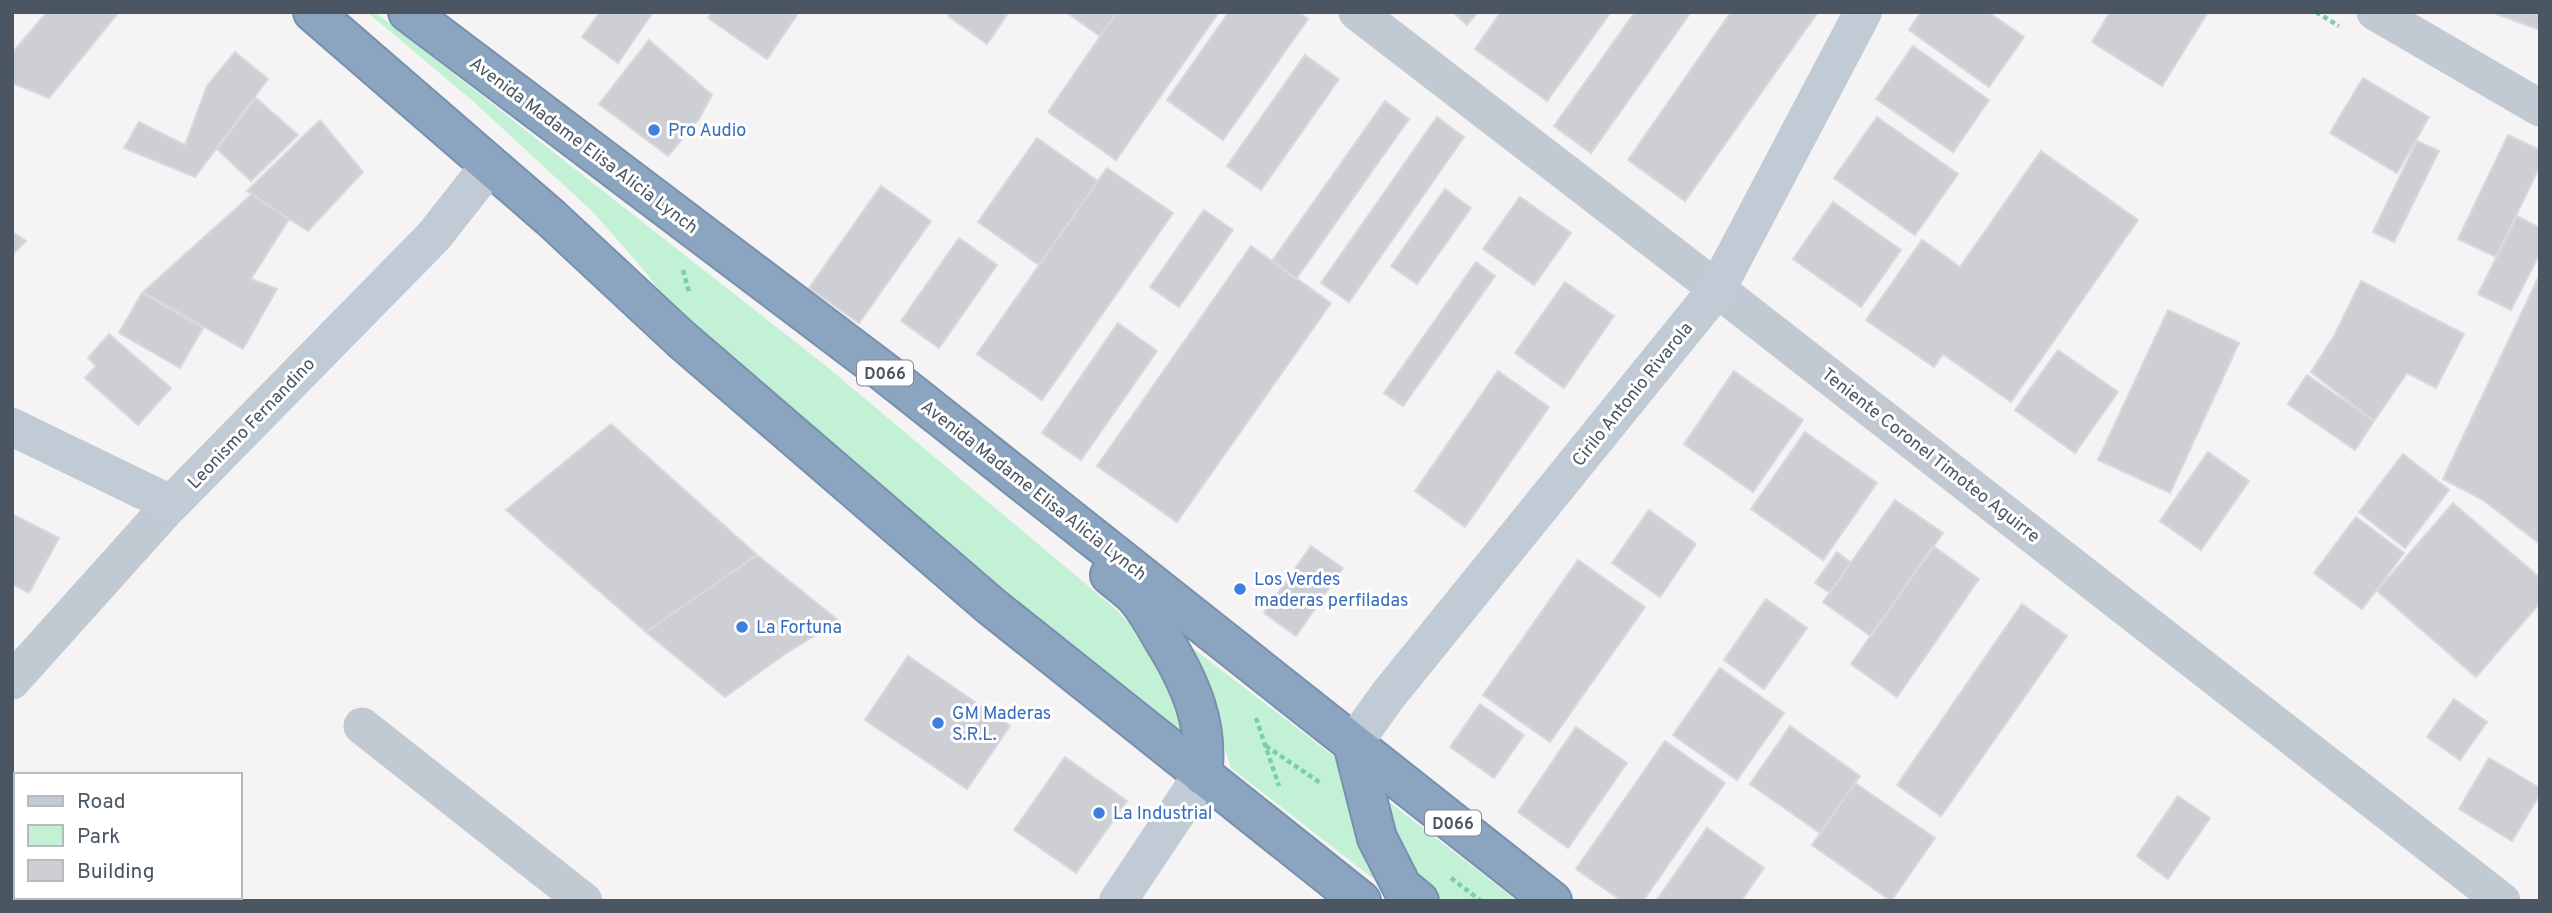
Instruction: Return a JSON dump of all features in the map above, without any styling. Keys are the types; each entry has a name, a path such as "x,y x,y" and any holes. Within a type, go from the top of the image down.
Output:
{"highway":[{"path":"313,12 551,218 681,339 991,606 1361,901"},
{"name":"Avenida Madame Elisa Alicia Lynch","path":"408,12 884,372 1552,901"},
{"path":"884,372 918,419 1135,596 1172,653 1198,708 1205,753 1202,775"},
{"path":"1353,744 1377,838 1402,887 1419,901"}],"main road":[{"name":"Cirilo Antonio Rivarola","path":"1353,744 1389,694 1717,289 1863,12"},
{"name":"Leonismo Fernandino","path":"172,504 434,236 489,166"},
{"path":"12,427 172,504"},
{"path":"1118,901 1202,775"}],"street":[{"name":"Teniente Coronel Timoteo Aguirre","path":"1357,12 2502,901"},
{"path":"2375,12 2540,108"},
{"name":"Leonismo Fernandino","path":"12,681 172,504"},
{"path":"362,726 584,901"}],"path":[{"path":"681,339 696,317 678,251 693,226"},
{"path":"1254,712 1283,798"},
{"path":"1266,746 1324,785"}],"green space":[{"path":"367,12 375,12 826,366 1112,606 1145,639 1171,681 1185,735 790,417 673,311 647,274 594,213 474,102"},
{"path":"1185,642 1341,762 1376,878 1371,877 1231,768 1208,696"},
{"path":"1384,800 1517,901 1440,901 1423,884 1396,843"}],"building":[{"path":"47,12 119,12 49,98 12,83 12,53"},
{"path":"600,12 653,12 618,63 582,37"},
{"path":"712,12 799,12 767,59 708,18"},
{"path":"950,12 1009,12 987,44 948,16"},
{"path":"1066,12 1117,12 1100,36"},
{"path":"1117,12 1219,12 1116,160 1048,112"},
{"path":"1229,12 1299,12 1308,19 1223,140 1167,100"},
{"path":"1453,12 1478,12 1467,25"},
{"path":"1501,12 1611,12 1547,101 1475,49"},
{"path":"1635,12 1691,12 1591,153 1554,126"},
{"path":"1731,12 1818,12 1685,201 1628,160"},
{"path":"1921,12 1988,12 2024,37 1989,87 1909,30"},
{"path":"2110,12 2208,12 2162,86 2092,42"},
{"path":"2491,12 2540,12 2540,30"},
{"path":"649,40 712,95 699,119 668,156 599,104"},
{"path":"1913,46 1989,100 1953,152 1876,99"},
{"path":"235,52 268,79 195,177 124,148 139,122 185,145 207,86"},
{"path":"1305,55 1339,79 1261,190 1227,166"},
{"path":"2363,78 2429,117 2397,173 2330,133"},
{"path":"256,98 298,135 251,181 217,149"},
{"path":"1385,101 1409,119 1296,279 1272,261"},
{"path":"1437,117 1464,137 1349,302 1321,283"},
{"path":"1877,117 1958,174 1915,235 1834,178"},
{"path":"320,120 363,172 308,231 247,191"},
{"path":"2508,135 2540,150 2540,166 2496,257 2458,239"},
{"path":"1037,138 1098,181 1039,265 978,222"},
{"path":"2417,141 2439,151 2394,242 2373,232"},
{"path":"2041,151 2138,220 2011,402 1943,354 1934,367 1866,320 1922,240 1960,267"},
{"path":"1107,168 1173,213 1042,400 977,354"},
{"path":"881,186 931,221 859,323 809,288"},
{"path":"1445,189 1471,208 1417,284 1391,266"},
{"path":"252,194 289,219 251,279 277,289 243,349 143,292"},
{"path":"1520,197 1571,233 1534,285 1483,249"},
{"path":"1833,202 1901,250 1861,307 1793,259"},
{"path":"1204,210 1233,230 1179,307 1150,287"},
{"path":"2517,216 2540,228 2540,253 2511,310 2478,294"},
{"path":"12,232 26,241 12,255"},
{"path":"959,238 997,265 939,348 901,321"},
{"path":"1251,246 1331,303 1177,522 1097,466"},
{"path":"1476,262 1495,276 1403,406 1384,393"},
{"path":"2539,276 2540,544 2483,500 2443,479"},
{"path":"2361,281 2464,334 2436,388 2407,373 2374,421 2311,372 2334,336"},
{"path":"1565,282 1614,316 1564,388 1515,353"},
{"path":"142,293 203,328 180,368 119,333"},
{"path":"2168,310 2239,343 2170,493 2098,460"},
{"path":"1118,323 1157,351 1081,460 1042,433"},
{"path":"109,334 171,388 138,425 85,378 96,366 88,358"},
{"path":"2058,350 2118,392 2075,453 2015,410"},
{"path":"1498,371 1549,407 1465,527 1415,491"},
{"path":"1734,371 1803,420 1753,492 1684,444"},
{"path":"2307,375 2374,421 2355,450 2288,404"},
{"path":"611,424 757,555 646,632 506,510"},
{"path":"1805,432 1877,483 1823,560 1751,509"},
{"path":"2208,452 2249,481 2201,550 2160,521"},
{"path":"2403,454 2449,490 2405,548 2359,512"},
{"path":"1895,500 1943,533 1871,636 1823,602"},
{"path":"2453,503 2540,578 2540,603 2476,677 2377,591"},
{"path":"1649,510 1696,544 1660,597 1612,563"},
{"path":"12,514 59,538 29,593 12,584"},
{"path":"2356,517 2404,553 2362,609 2314,573"},
{"path":"1311,546 1343,568 1296,636 1264,613"},
{"path":"1933,546 1979,579 1897,697 1851,664"},
{"path":"1837,552 1851,563 1830,593 1815,583"},
{"name":"La Fortuna","path":"757,555 839,621 785,654 725,697 646,632"},
{"path":"1578,560 1645,607 1550,742 1483,695"},
{"path":"1766,599 1807,628 1764,689 1724,660"},
{"path":"2022,604 2067,636 1941,816 1897,785"},
{"name":"GM Maderas S.R.L.","path":"908,656 1010,726 967,789 865,720"},
{"path":"1720,668 1784,713 1737,780 1673,735"},
{"path":"2454,699 2487,722 2460,760 2427,737"},
{"path":"1480,704 1524,735 1494,778 1450,747"},
{"path":"1790,726 1860,776 1820,833 1750,784"},
{"path":"1576,727 1627,763 1568,848 1518,812"},
{"path":"1665,741 1725,783 1643,901 1622,901 1576,869"},
{"path":"1065,757 1127,801 1076,873 1014,830"},
{"path":"2489,758 2540,788 2540,794 2512,841 2459,809"},
{"path":"1855,783 1935,838 1891,901 1812,845"},
{"path":"2178,796 2210,818 2168,879 2137,856"},
{"path":"1707,828 1764,868 1741,901 1656,901"}],"place":[{"name":"Pro Audio","path":"654,130"},
{"name":"Los Verdes maderas perfiladas","path":"1240,589"},
{"name":"La Fortuna","path":"742,627"},
{"name":"GM Maderas S.R.L.","path":"938,723"},
{"name":"La Industrial","path":"1099,813"}]}
